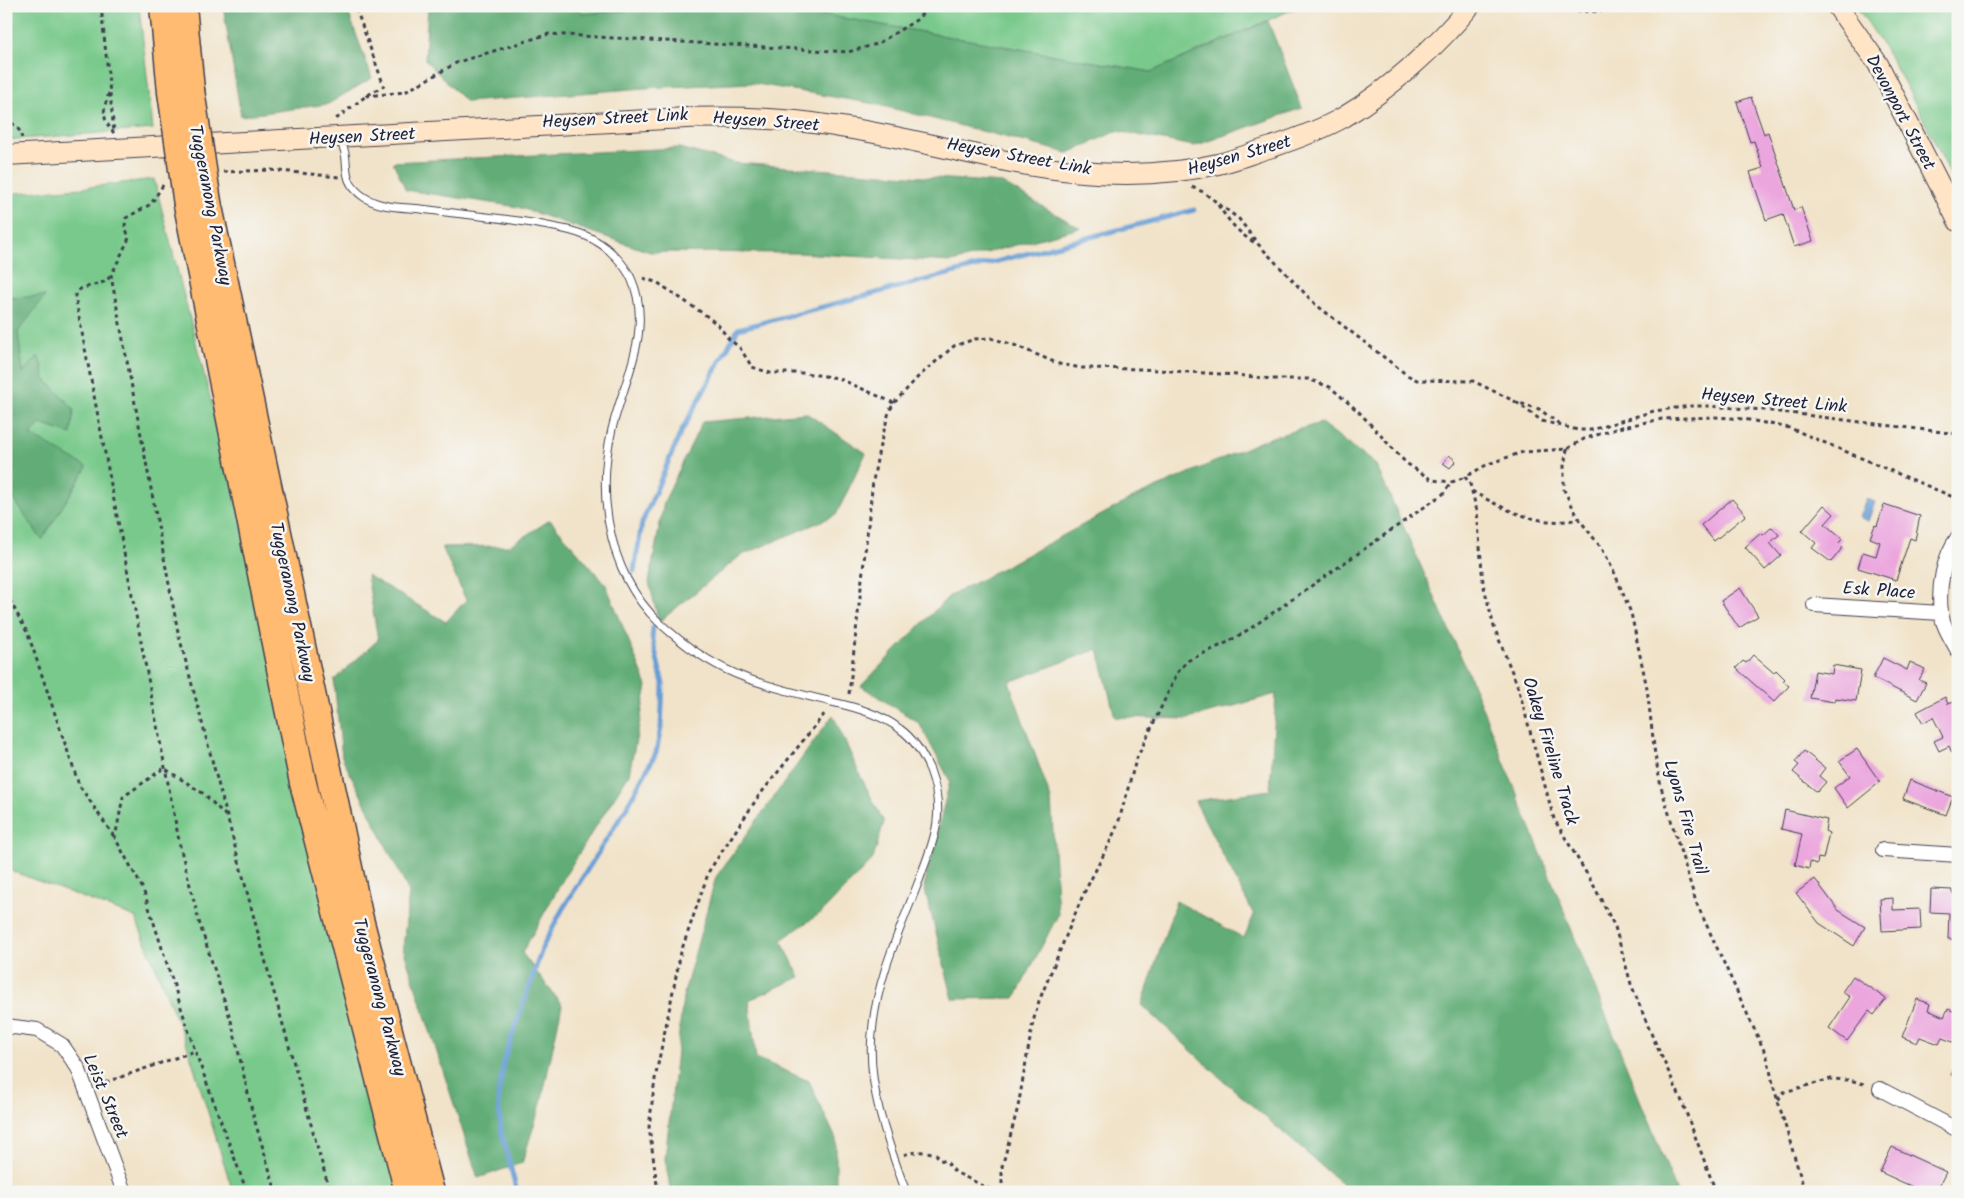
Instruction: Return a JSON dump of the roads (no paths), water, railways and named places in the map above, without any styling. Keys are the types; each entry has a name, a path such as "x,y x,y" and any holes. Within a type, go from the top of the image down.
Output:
{"highway":[{"name":"Tuggeranong Parkway","path":"163,6 181,91 198,204 303,783 408,1192"},
{"name":"Tuggeranong Parkway","path":"181,91 183,6"},
{"name":"Tuggeranong Parkway","path":"198,204 359,915 431,1192"}],"main road":[{"name":"Heysen Street","path":"6,156 115,141 337,137 666,119 747,117 835,126 1029,166 1120,174 1180,171 1221,164 1303,136 1343,117 1377,94 1426,53 1470,6"},
{"name":"Devonport Street","path":"1837,6 1878,64 1958,222"}],"street":[{"path":"1958,537 1949,548 1941,584 1941,613 1958,651"},
{"name":"Esk Place","path":"1814,605 1941,613"},
{"path":"1883,850 1958,855"},
{"name":"Leist Street","path":"6,1026 37,1030 62,1045 78,1068 124,1192"},
{"path":"1880,1089 1958,1130"}],"lane":[{"path":"337,137 345,148 347,178 350,185 362,196 373,202 391,206 494,217 561,228 595,240 614,256 629,274 637,294 639,336 612,427 604,486 606,515 624,571 642,604 668,631 714,663 746,678 848,705 892,722 904,731 925,760 932,774 937,798 937,821 932,844 892,949 877,1000 872,1033 871,1058 882,1122 906,1192"}],"water":[{"path":"1866,499 1875,502 1868,521 1859,517"}],"waterway":[{"path":"634,571 642,523 681,432 738,329 1194,210"},
{"path":"517,1192 501,1130 498,1098 504,1060 543,946 562,910 625,810 656,753 661,728 663,684 652,637 653,628"}]}
